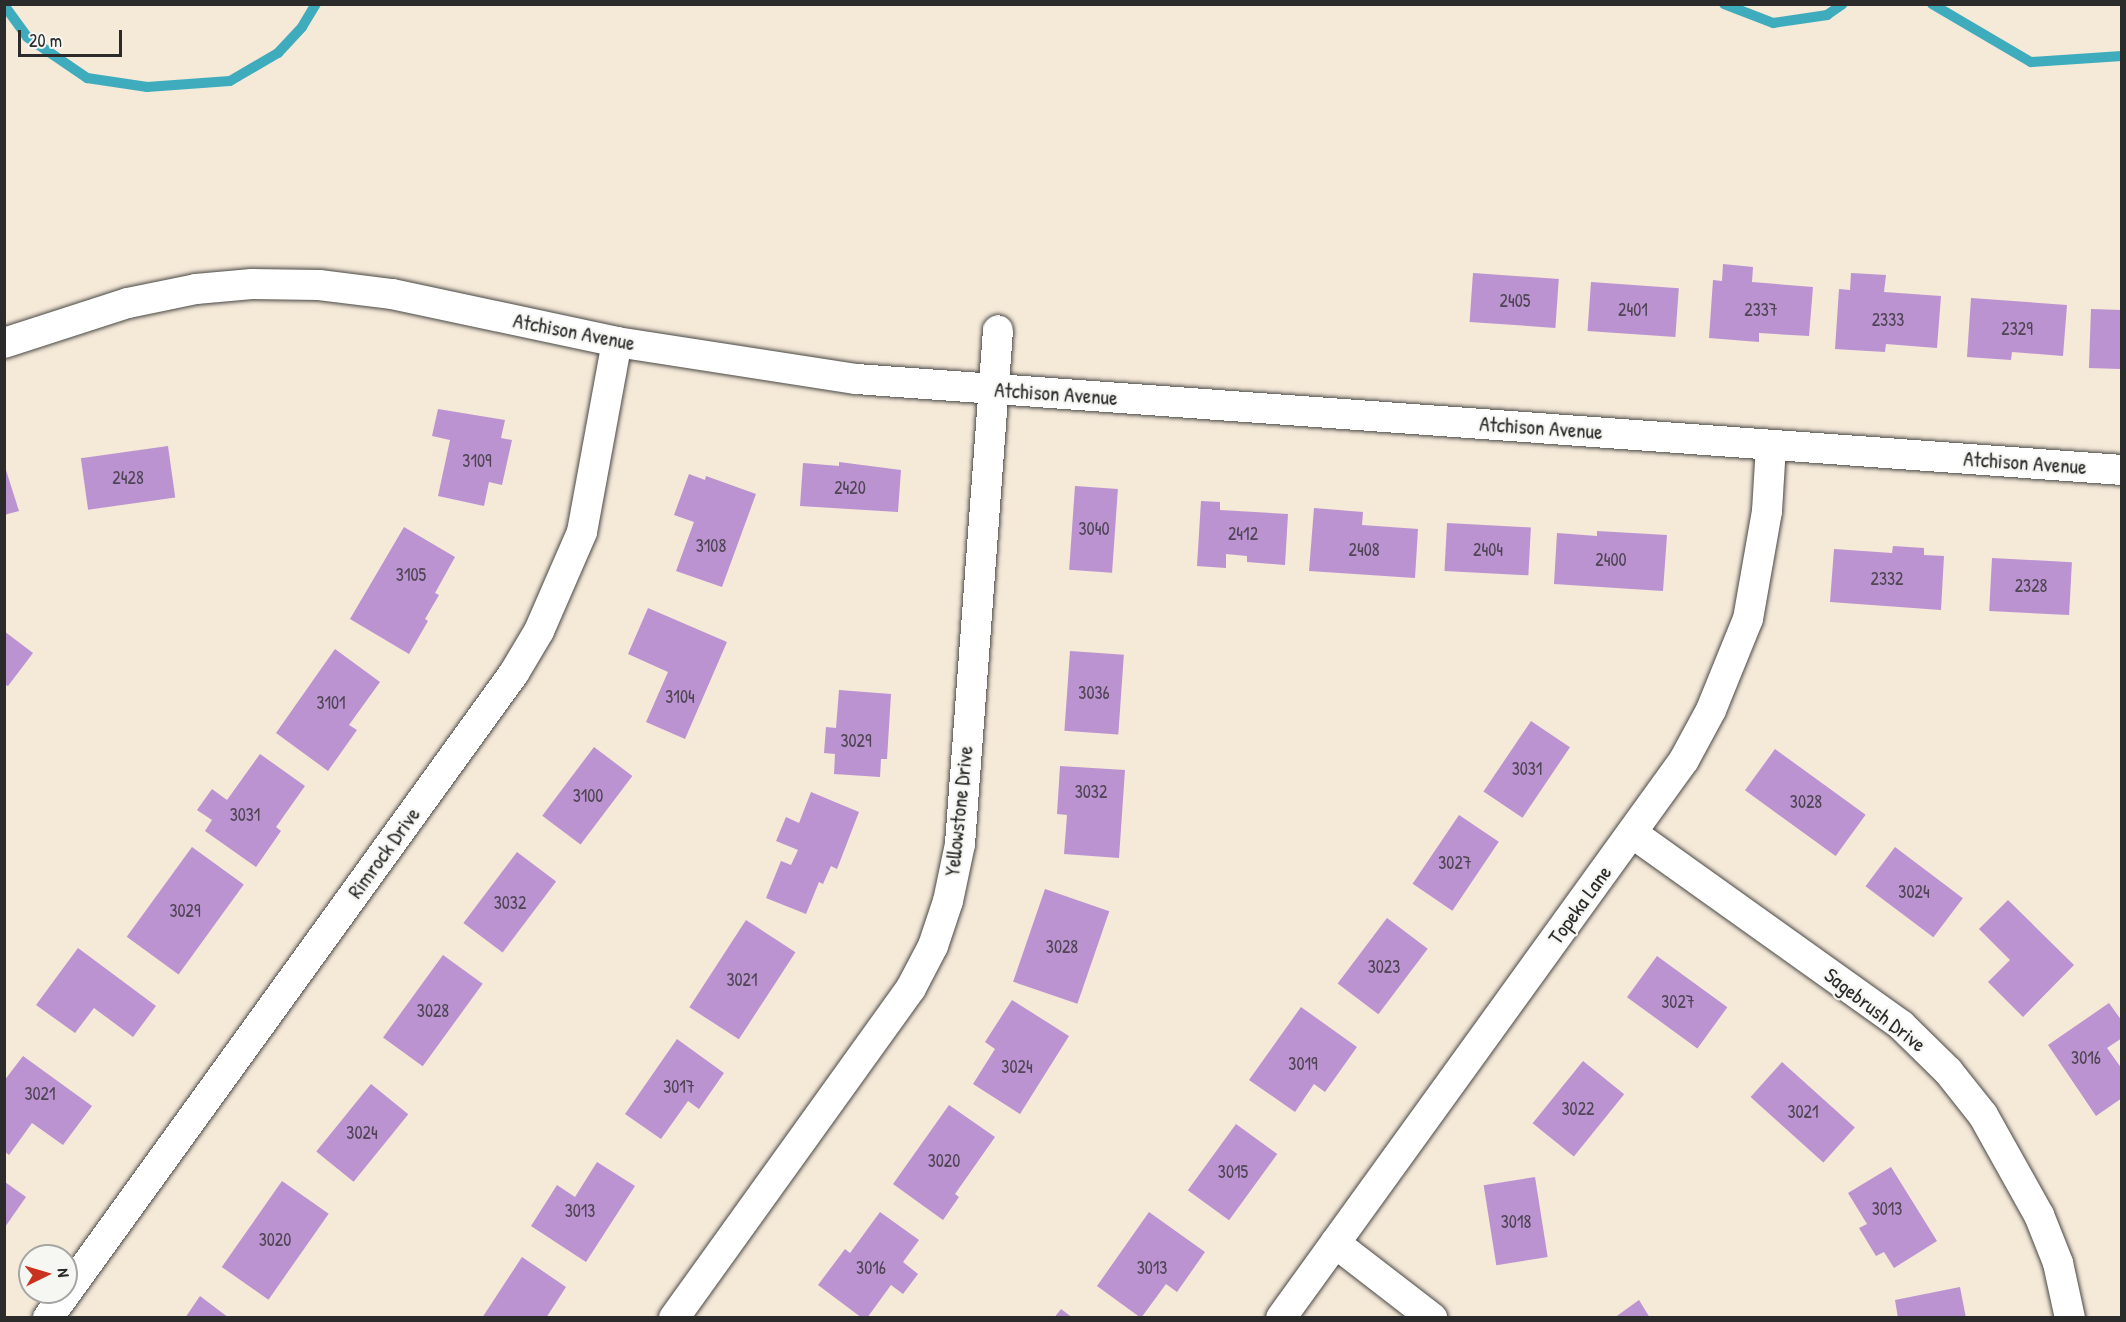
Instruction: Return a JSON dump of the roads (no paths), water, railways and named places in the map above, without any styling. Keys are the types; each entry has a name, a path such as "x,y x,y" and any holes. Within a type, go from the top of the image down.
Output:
{"street":[{"name":"Atchison Avenue","path":"4,343 128,303 196,289 252,284 320,285 392,294 617,342 776,369 994,389 2121,470"},
{"name":"Yellowstone Drive","path":"674,1317 905,997 937,935 960,844 998,330"},
{"name":"Rimrock Drive","path":"48,1317 507,683 540,631 582,532 617,342"},
{"name":"Topeka Lane","path":"1281,1317 1684,760 1711,710 1748,620 1767,511 1771,445"},
{"name":"Sagebrush Drive","path":"1632,833 1901,1025 1948,1071 1983,1115 2034,1205 2058,1263 2070,1317"},
{"path":"1335,1243 1432,1317"}],"waterway":[{"path":"4,5 27,37 87,78 147,87 230,81 278,53 302,27 316,4"},
{"path":"1724,4 1773,23 1827,15 1843,4"},
{"path":"1932,4 2031,62 2122,56"}]}
